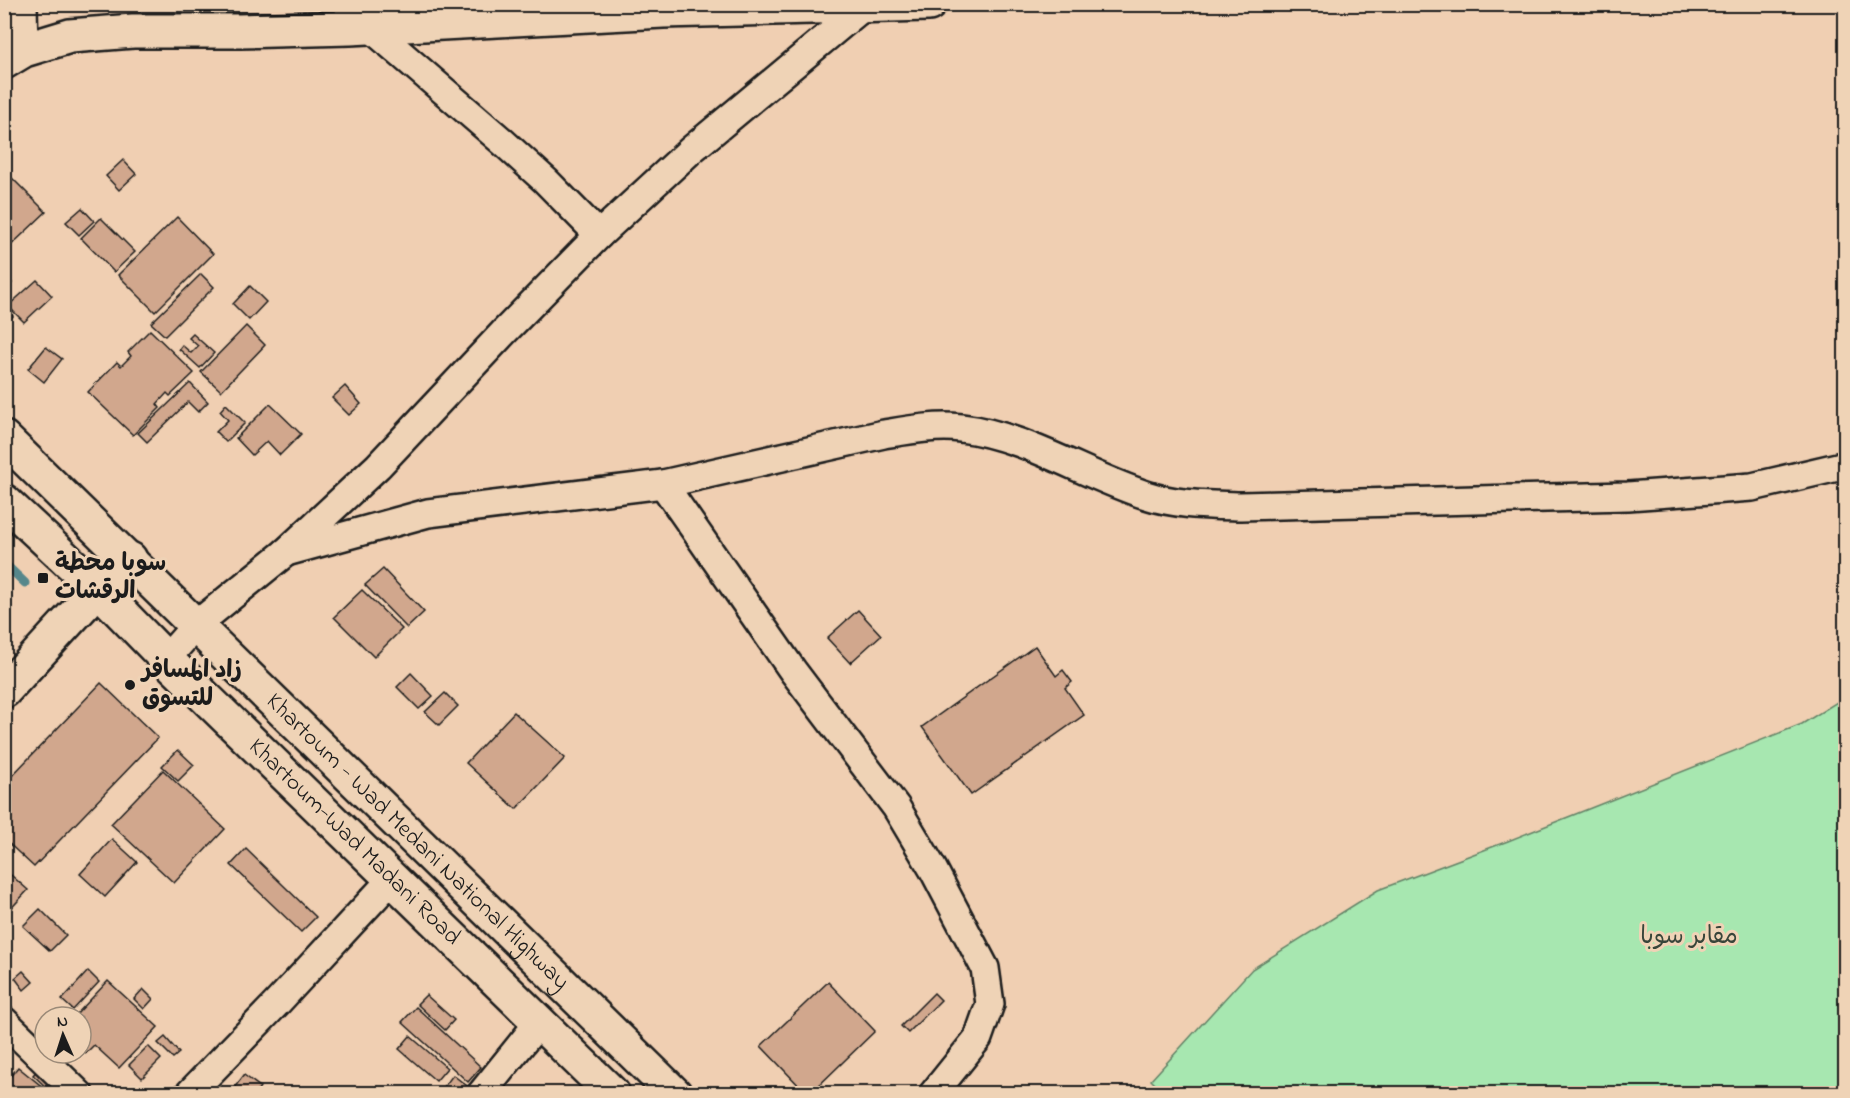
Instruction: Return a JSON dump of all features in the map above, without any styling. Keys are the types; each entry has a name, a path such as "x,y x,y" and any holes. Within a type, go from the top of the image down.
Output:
{"main road":[{"path":"14,56 70,36 122,31 240,31 356,20 663,8 929,4"},
{"name":"Khartoum - Wad Medani National Highway","path":"4,438 675,1094"},
{"path":"4,501 98,589"},
{"path":"4,691 98,589 130,559"},
{"name":"Khartoum-Wad Madani Road","path":"98,589 391,880 540,1021 613,1094"}],"street":[{"path":"14,56 23,4"},
{"path":"166,659 196,625 286,552 378,466 599,235 691,150 876,5"},
{"path":"356,20 503,142 546,181 599,235"},
{"path":"286,552 428,513 663,484 884,434 921,429 961,428 1008,440 1147,495 1189,504 1241,506 1628,496 1752,487 1845,465"},
{"path":"663,484 793,671 896,807 933,868 985,968 990,1004 978,1038 933,1094"},
{"path":"189,1094 277,1004 391,880"},
{"path":"4,1020 79,1094"},
{"path":"481,1094 540,1021"}],"green space":[{"name":"مقابر سوبا","path":"1845,697 1845,1093 1165,1094 1151,1080 1252,969 1378,890 1802,724"}],"building":[{"path":"123,160 136,174 119,190 106,176"},
{"path":"4,170 46,212 4,252"},
{"path":"82,208 94,221 79,235 66,222"},
{"path":"177,217 213,254 155,312 118,275"},
{"path":"101,218 135,252 114,272 81,238"},
{"path":"201,274 214,287 165,336 151,323"},
{"path":"4,277 12,283 4,291"},
{"path":"37,280 52,296 24,322 8,306"},
{"path":"250,286 266,302 249,320 233,304"},
{"path":"4,309 13,316 4,325"},
{"path":"246,326 265,345 221,391 201,372"},
{"path":"150,330 194,373 170,396 167,393 157,404 160,408 133,435 88,392 117,362 121,366 131,356 128,352"},
{"path":"193,334 214,353 200,368 179,349 182,345 191,353 198,346 189,338"},
{"path":"46,347 62,359 44,382 28,369"},
{"path":"190,383 208,402 198,412 188,402 147,442 138,433"},
{"path":"345,386 361,404 349,415 332,398"},
{"path":"226,404 245,423 226,442 216,432 228,420 220,411"},
{"path":"270,404 301,434 280,455 267,441 252,455 236,438"},
{"path":"383,569 424,612 407,628 365,585"},
{"path":"362,590 402,629 374,657 334,617"},
{"path":"858,610 881,635 850,663 827,638"},
{"path":"1035,646 1056,676 1063,670 1072,682 1065,688 1084,715 971,795 922,727"},
{"path":"411,673 433,696 419,709 397,687"},
{"path":"101,683 158,738 34,867 4,839 4,784"},
{"path":"445,693 458,706 439,725 425,712"},
{"path":"514,712 565,758 516,809 466,763"},
{"path":"178,750 194,765 178,781 162,766"},
{"path":"163,770 225,829 174,883 111,824"},
{"path":"112,839 137,862 105,897 80,874"},
{"path":"246,849 316,917 301,932 231,865"},
{"path":"4,869 28,890 4,916"},
{"path":"40,909 66,935 50,951 23,926"},
{"path":"23,971 33,982 24,990 15,978"},
{"path":"88,971 99,982 78,1005 68,1005 62,1000"},
{"path":"108,981 158,1027 119,1068 93,1046 93,1005 85,1005"},
{"path":"828,982 875,1031 810,1094 807,1094 761,1046"},
{"path":"143,989 153,999 144,1009 134,999"},
{"path":"934,993 941,1000 908,1033 901,1026"},
{"path":"426,995 454,1020 445,1030 417,1004"},
{"path":"416,1007 481,1067 468,1082 402,1022"},
{"path":"410,1036 447,1068 436,1081 399,1049"},
{"path":"165,1037 179,1053 173,1058 158,1043"},
{"path":"148,1046 161,1059 142,1078 129,1065"},
{"path":"41,1066 54,1078 46,1087 33,1075"},
{"path":"18,1067 45,1089 42,1094 31,1094 26,1089 23,1094 4,1094 4,1084"},
{"path":"244,1075 260,1087 255,1094 232,1094 231,1092"},
{"path":"453,1075 467,1086 461,1094 441,1094 440,1092"},
{"path":"505,1086 516,1094 499,1094"}],"waterway":[{"path":"4,563 25,583"}],"place":[{"name":"سوبا محطة الرقشات","path":"43,578"},
{"name":"زاد المسافر للتسوق","path":"130,685"}]}
